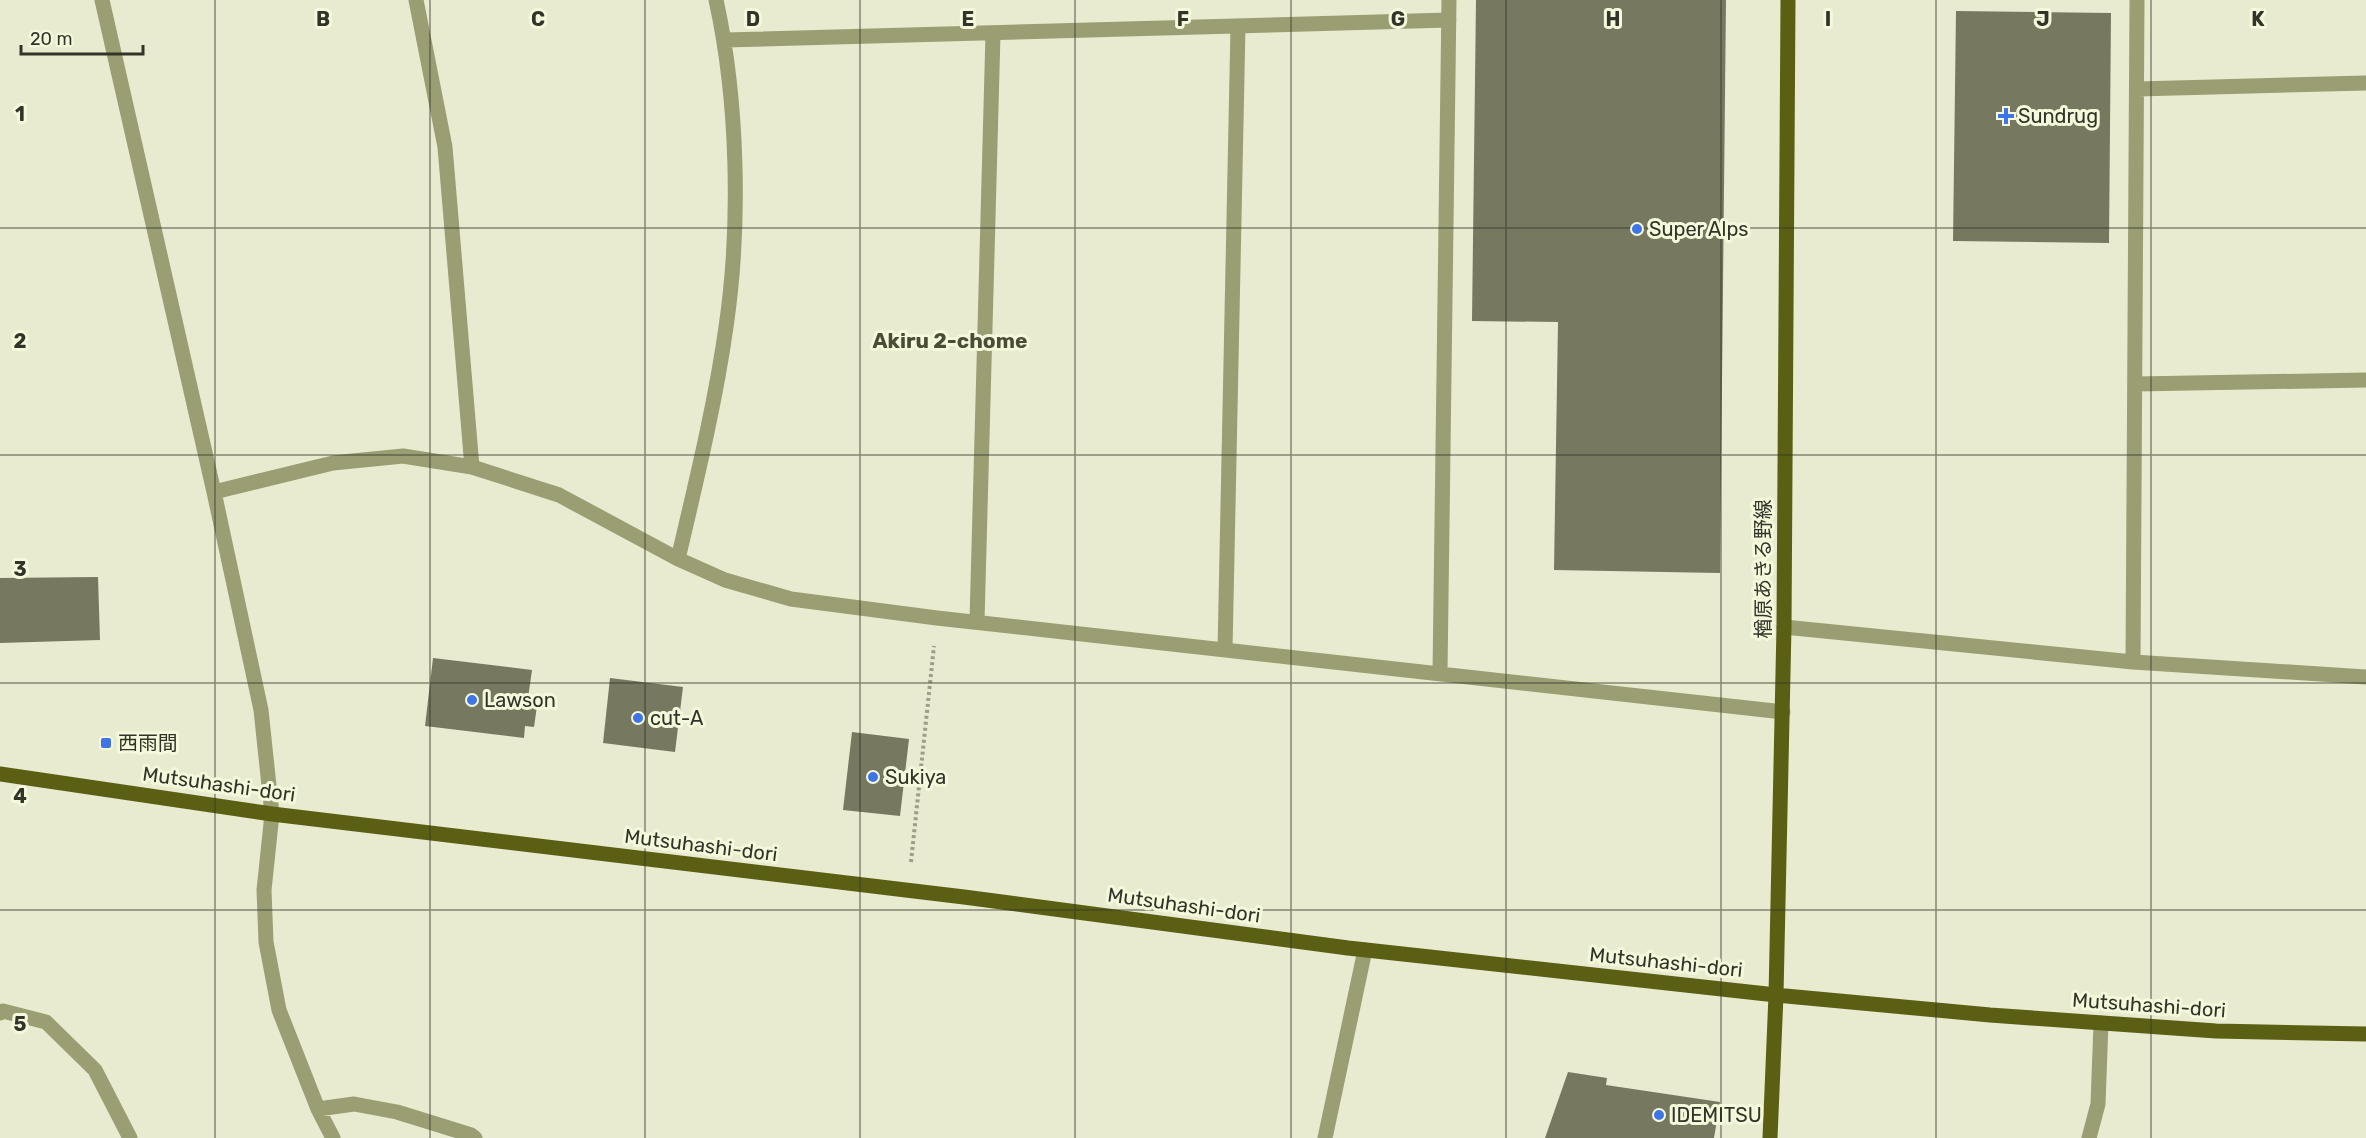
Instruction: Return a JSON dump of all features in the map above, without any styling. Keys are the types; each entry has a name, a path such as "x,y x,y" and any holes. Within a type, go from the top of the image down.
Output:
{"main road":[{"name":"楢原あきる野線","path":"1770,1136 1783,712 1788,0"},
{"name":"Mutsuhashi-dori","path":"0,774 272,814 908,890 1365,950 1776,995 1990,1015 2216,1031 2366,1034"}],"street":[{"path":"102,0 261,710 272,814 264,890 266,942 279,1010 318,1109 333,1138"},
{"path":"416,0 445,147 472,467"},
{"path":"678,559 711,416 727,326 734,232 733,144 725,40 716,0"},
{"path":"1440,673 1449,0"},
{"path":"2133,662 2137,0"},
{"path":"725,40 1449,20"},
{"path":"1225,650 1239,27"},
{"path":"977,621 993,34"},
{"path":"2137,89 2366,83"},
{"path":"2136,384 2366,380"},
{"path":"214,492 333,463 403,456 472,467 560,495 678,559 725,580 791,599 937,618 1783,712"},
{"path":"1784,627 2133,662 2366,677"},
{"path":"1325,1138 1365,950"},
{"path":"0,1012 46,1022 95,1070 130,1138"},
{"path":"2090,1138 2098,1104 2101,1023"},
{"path":"318,1109 354,1104 397,1112 475,1138"}],"path":[{"path":"908,890 937,618"}],"building":[{"path":"1476,0 1726,0 1720,573 1554,570 1558,322 1472,321"},
{"path":"1956,11 2111,13 2109,243 1953,241"},
{"path":"98,577 100,640 0,643 0,578"},
{"path":"433,658 532,670 528,698 538,699 534,727 525,726 524,738 425,726"},
{"path":"610,678 683,687 675,752 603,743"},
{"path":"852,732 909,739 900,816 843,810"},
{"path":"1568,1072 1607,1078 1606,1085 1720,1102 1714,1138 1545,1138"}],"place":[{"name":"Sundrug","path":"2006,116"},
{"name":"Super Alps","path":"1637,229"},
{"name":"Lawson","path":"472,700"},
{"name":"cut-A","path":"638,718"},
{"name":"西雨間","path":"106,743"},
{"name":"Sukiya","path":"873,777"},
{"name":"IDEMITSU","path":"1659,1115"}],"district":[{"name":"Akiru 2-chome","path":"950,341"}]}
